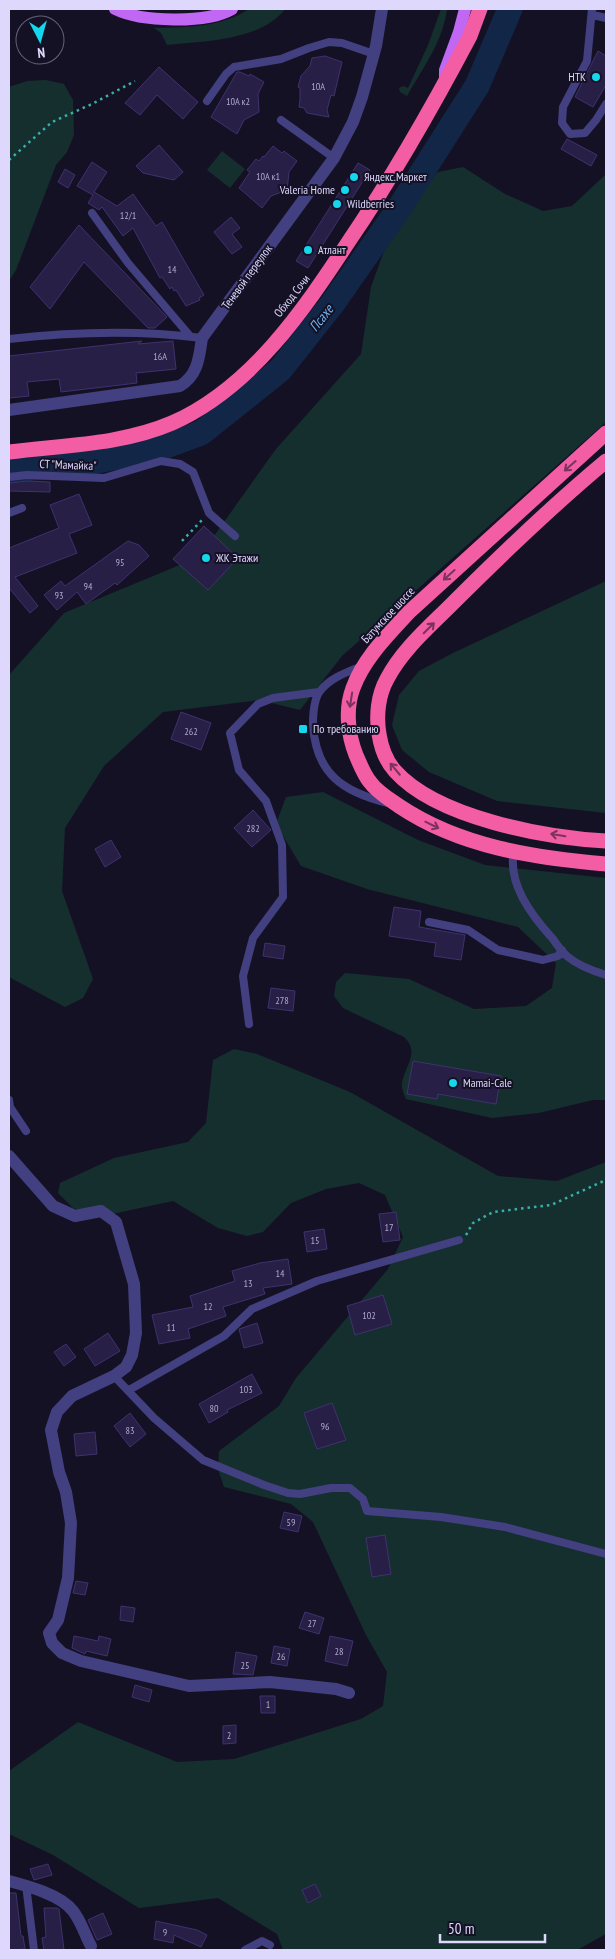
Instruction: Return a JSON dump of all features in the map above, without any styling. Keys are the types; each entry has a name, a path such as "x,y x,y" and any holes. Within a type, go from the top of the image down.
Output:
{"highway":[{"name":"Обход Сочи","path":"9,452 132,437 173,422 214,399 264,356 319,287 382,192 470,36 480,9"},
{"name":"Батумское шоссе","path":"606,433 409,612 381,642 364,666 352,689 348,714 350,741 370,782 397,805 432,825 471,841 574,861 606,864"},
{"path":"606,461 505,551 408,650 386,680 379,700 377,723 381,746 395,771 419,792 437,802 482,819 528,830 606,841"}],"main road":[{"path":"115,9 125,14 166,19 199,18 232,9"},
{"path":"445,82 445,70 459,32 464,9"}],"street":[{"name":"Теневой переулок","path":"9,410 180,386 190,380 197,365 196,337 334,158 353,122 374,54 382,9"},
{"path":"9,1156 53,1206 75,1216 101,1211 116,1222 134,1284 136,1333 132,1355 126,1367 114,1376 72,1396 57,1412 52,1430 59,1472 66,1492 71,1523 68,1578 58,1620 49,1633 52,1643 62,1653 81,1661 189,1686 270,1682 336,1689 349,1693"},
{"path":"9,1881 26,1885 62,1900 73,1911 91,1946"}],"lane":[{"path":"606,18 592,12 587,61 563,107 562,123 570,134 585,133 606,104"},
{"path":"207,101 226,74 234,67 281,60 329,42 342,43 374,54"},
{"path":"282,120 334,158"},
{"path":"92,213 128,262 196,337"},
{"path":"9,339 60,333 173,334 196,337"},
{"name":"СТ \"Мамайка\"","path":"9,476 104,478 161,461 180,464 193,472 209,513 235,536"},
{"path":"9,513 22,508"},
{"path":"364,666 330,681 319,692 314,708 314,737 322,763 333,779 349,790 371,799 397,805"},
{"path":"249,1024 243,976 253,938 283,897 282,845 266,801 239,770 230,733 258,704 273,698 319,692"},
{"path":"514,850 512,860 519,893 540,924 568,957 584,968 606,976"},
{"path":"429,922 468,930 498,950 543,960 558,956 562,950"},
{"path":"9,1100 10,1107 26,1131"},
{"path":"129,1390 224,1336 252,1309 317,1282 459,1240"},
{"path":"114,1376 154,1418 203,1460 264,1485 288,1493 300,1494 330,1488 350,1488 363,1498 367,1511 441,1517 504,1526 606,1554"},
{"path":"26,1885 34,1950"},
{"path":"245,1950 262,1941 270,1945"}],"path":[{"path":"9,160 52,122 92,104 135,81"},
{"path":"182,541 209,513"},
{"path":"459,1240 468,1234 473,1222 480,1217 493,1212 551,1205 606,1180"}],"green space":[{"path":"249,9 285,9 275,20 262,28 230,38 167,45 161,33 154,28 191,27 215,23 227,20"},
{"path":"441,9 447,9 437,43 407,96 400,92 399,88 403,86 408,88 428,45"},
{"path":"46,80 64,84 73,100 74,135 67,152 56,165 16,270 9,281 9,87 27,81"},
{"path":"222,151 245,169 230,188 207,170"},
{"path":"463,167 505,194 543,211 572,206 606,174 606,422 342,656 300,710 259,700 163,712 104,766 65,828 62,891 93,979 83,998 65,1007 9,977 9,675 64,613 199,557 276,449 361,354 371,287 398,212 438,172"},
{"path":"606,581 606,813 497,801 429,772 402,750 392,725 399,695 419,671"},
{"path":"323,792 418,840 485,865 606,878 606,1100 593,1100 539,1113 492,1118 406,1099 402,1086 411,1054 409,1043 404,1037 343,1008 334,996 336,982 345,973 409,979 474,1009 526,1006 552,988 556,963 518,927 367,889 301,866 276,824 286,797"},
{"path":"234,1049 257,1054 350,1092 498,1176 557,1181 606,1162 606,1934 577,1950 283,1950 277,1934 218,1898 139,1908 53,1855 9,1834 9,1771 78,1722 177,1762 234,1759 361,1719 383,1706 387,1672 366,1635 313,1522 291,1504 224,1487 218,1469 219,1451 279,1406 296,1378 388,1269 403,1237 385,1195 359,1183 326,1189 291,1203 263,1232 247,1236 218,1228 173,1201 98,1217 73,1208 58,1193 60,1183 114,1158 188,1142 206,1123 213,1060"}],"building":[{"path":"598,51 606,56 606,85 593,107 575,97"},
{"path":"325,56 342,62 334,96 331,95 327,110 329,117 307,113 304,108 299,107 300,88 298,87 301,76 310,66 312,58"},
{"path":"159,67 198,102 183,119 157,95 140,115 125,103"},
{"path":"237,72 249,76 250,74 264,82 258,94 259,112 244,120 237,134 211,117"},
{"path":"567,139 597,155 591,166 561,149"},
{"path":"159,145 183,172 174,180 143,173 136,166"},
{"path":"273,146 282,153 284,151 297,161 289,172 287,190 271,196 262,208 239,188 250,172 247,170 256,159 259,161 264,157"},
{"path":"92,162 107,172 94,192 117,206 133,194 156,226 162,222 204,295 199,298 200,300 186,306 176,290 174,291 172,287 170,289 162,277 160,278 133,228 123,236 102,207 99,210 88,203 93,195 77,186"},
{"path":"358,163 370,170 308,268 296,261"},
{"path":"65,169 75,175 68,188 58,182"},
{"path":"231,217 240,228 232,234 242,247 232,254 214,232"},
{"path":"79,225 167,317 155,328 148,328 84,262 50,309 30,287"},
{"path":"142,341 138,344 173,341 176,369 136,373 137,383 61,392 59,379 27,382 29,396 9,398 9,356"},
{"path":"27,481 50,482 50,492 9,491 9,483"},
{"path":"79,494 92,525 69,534 77,553 15,577 38,606 30,613 9,588 9,548 59,528 50,505"},
{"name":"ЖК Этажи","path":"204,526 238,558 208,590 173,559"},
{"path":"128,541 139,545 149,556 117,585 115,583 86,604 77,592 57,610 44,595 61,581 65,586"},
{"path":"181,712 211,723 201,750 171,739"},
{"path":"253,810 271,830 252,847 234,828"},
{"path":"111,840 121,857 105,867 95,849"},
{"path":"394,907 421,911 419,927 465,935 461,960 434,956 436,943 389,936"},
{"path":"265,943 285,946 283,959 263,956"},
{"path":"271,988 295,991 293,1011 268,1008"},
{"path":"413,1061 501,1076 496,1104 438,1094 437,1099 407,1094"},
{"path":"396,1212 400,1240 383,1242 379,1214"},
{"path":"324,1229 327,1249 307,1252 304,1232"},
{"path":"288,1259 292,1284 263,1288 265,1294 223,1307 226,1316 188,1329 190,1338 159,1344 152,1315 193,1307 190,1296 235,1281 232,1271 260,1263"},
{"path":"383,1295 392,1324 355,1335 347,1306"},
{"path":"257,1323 263,1343 244,1348 239,1329"},
{"path":"108,1333 120,1351 95,1366 84,1349"},
{"path":"66,1344 76,1357 64,1366 54,1352"},
{"path":"252,1374 262,1393 227,1410 228,1412 209,1423 199,1404"},
{"path":"332,1403 346,1440 317,1449 304,1413"},
{"path":"130,1413 146,1434 130,1447 114,1426"},
{"path":"95,1432 97,1454 76,1456 74,1434"},
{"path":"284,1512 302,1516 298,1532 280,1528"},
{"path":"385,1535 391,1574 372,1577 366,1538"},
{"path":"76,1581 88,1583 85,1595 73,1593"},
{"path":"121,1606 135,1608 133,1622 120,1620"},
{"path":"305,1612 324,1618 319,1634 299,1628"},
{"path":"74,1636 98,1641 99,1636 111,1639 107,1656 86,1651 85,1654 72,1648"},
{"path":"330,1636 353,1641 347,1666 325,1661"},
{"path":"274,1646 290,1649 287,1666 271,1663"},
{"path":"236,1652 257,1656 253,1675 233,1674"},
{"path":"135,1685 152,1690 149,1702 132,1697"},
{"path":"260,1696 275,1696 275,1713 261,1713"},
{"path":"236,1725 236,1743 223,1744 223,1726"},
{"path":"48,1864 52,1875 34,1880 30,1869"},
{"path":"315,1884 321,1896 308,1903 302,1890"},
{"path":"9,1893 16,1893 21,1936 23,1936 25,1949 9,1950"},
{"path":"44,1908 59,1909 64,1950 44,1950 42,1938 46,1937"},
{"path":"103,1913 112,1934 97,1940 88,1920"},
{"path":"156,1921 197,1930 207,1935 201,1947 174,1935 173,1943 154,1939"}],"waterway":[{"name":"Псахе","path":"9,470 82,464 158,449 201,433 280,370 333,303 400,207 477,86 510,9"}],"place":[{"name":"НТК","path":"596,77"},
{"name":"Яндекс.Маркет","path":"354,177"},
{"name":"Valeria Home","path":"345,190"},
{"name":"Wildberries","path":"337,204"},
{"name":"Атлант","path":"308,250"},
{"name":"ЖК Этажи","path":"206,558"},
{"name":"По требованию","path":"303,729"},
{"name":"Mamai-Cale","path":"453,1083"}]}
